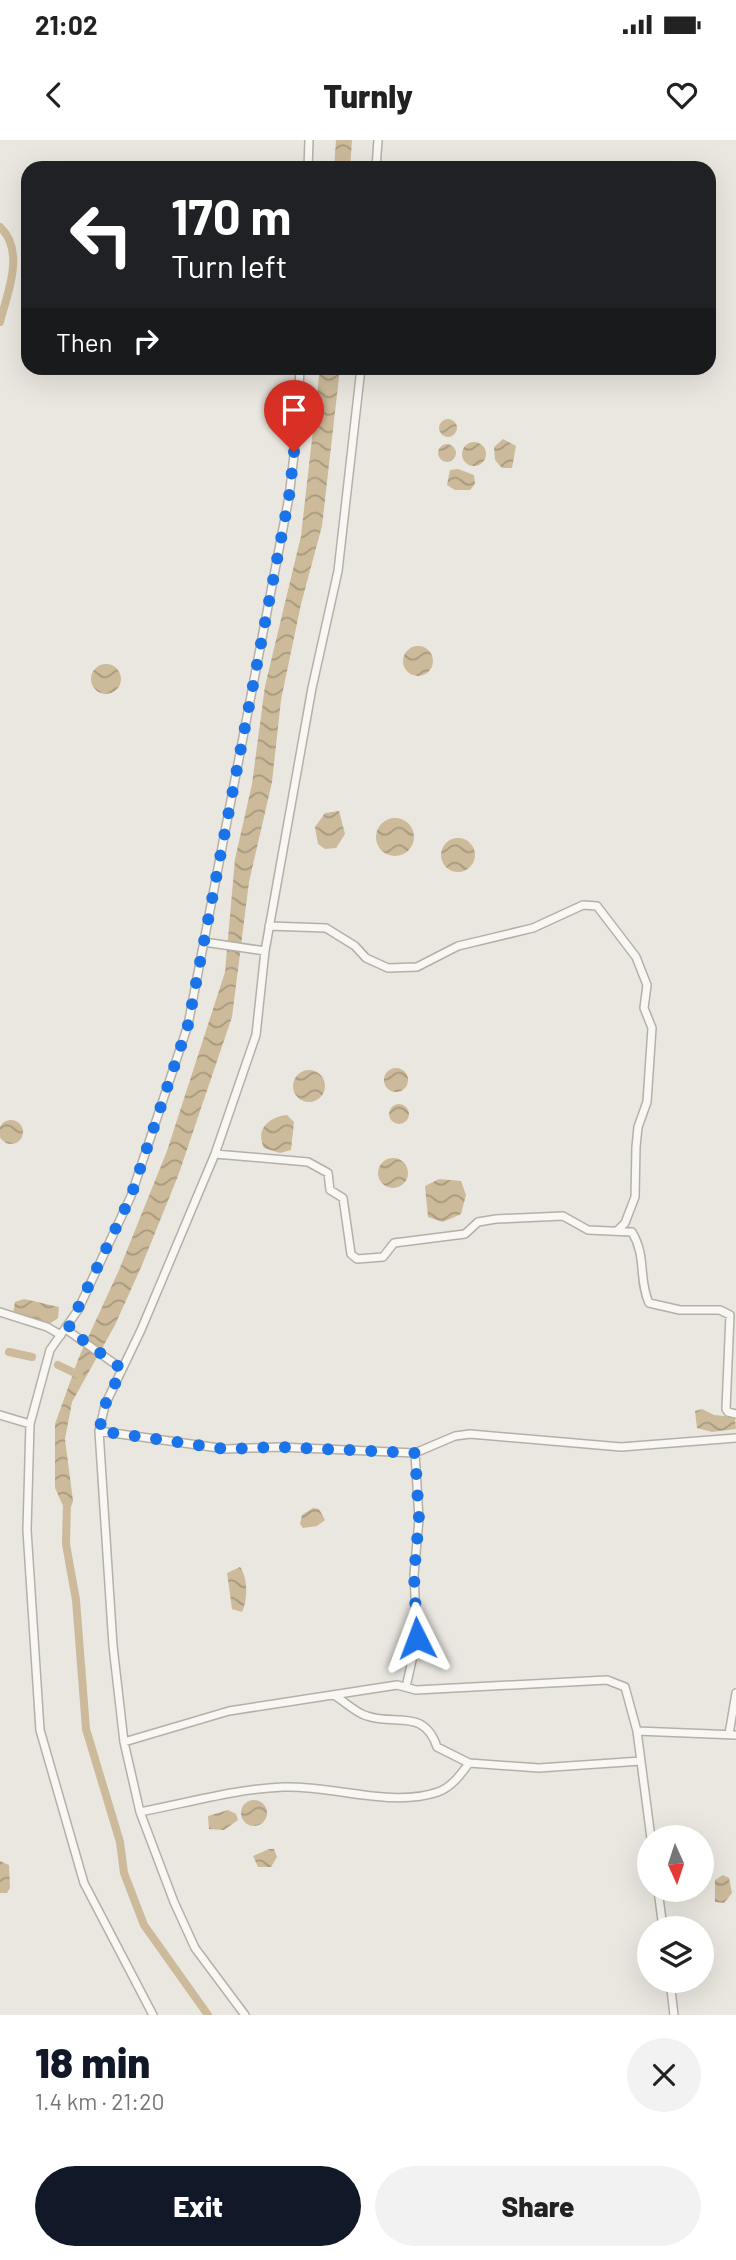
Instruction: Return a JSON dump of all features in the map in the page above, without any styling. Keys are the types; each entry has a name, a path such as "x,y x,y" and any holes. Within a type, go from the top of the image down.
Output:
{"street":[{"path":"308,161 309,140"},
{"path":"376,161 378,140"},
{"path":"153,2015 84,1883 40,1730 27,1530 30,1424 50,1350 64,1332 131,1196 188,1025 254,666 289,497 297,430 300,375"},
{"path":"245,2015 191,1940 140,1812 124,1742 113,1646 99,1431 105,1405 215,1154 245,1074 256,1035 269,926 312,688 338,571 361,375"},
{"path":"269,926 326,928 355,946 366,958 388,968 417,967 458,946 533,928 583,905 597,906 636,957 647,985 644,1008 652,1028 647,1102 638,1127 635,1197 625,1223 617,1231"},
{"path":"204,942 265,951"},
{"path":"215,1154 308,1162 328,1173 330,1190 343,1198 351,1254 357,1259 383,1257 394,1243 465,1234 478,1223 496,1219 563,1216 588,1230 632,1232 642,1248 644,1293 649,1303 680,1310 720,1310 730,1315 726,1409 736,1413"},
{"path":"0,1312 64,1332 122,1369"},
{"path":"0,1415 30,1424"},
{"path":"99,1431 226,1449 279,1447 415,1453 455,1436 470,1434 621,1447 736,1438"},
{"path":"406,1687 417,1638 414,1575 419,1519 415,1453"},
{"path":"124,1742 229,1711 397,1685 424,1690 607,1680 625,1687 637,1731 649,1825"},
{"path":"637,1731 732,1735 736,1693"},
{"path":"334,1695 367,1716 414,1721 432,1732 436,1747 469,1763 539,1768 641,1761"},
{"path":"140,1812 258,1788 284,1787 407,1796 440,1791 459,1778 469,1763"},
{"path":"671,1993 674,2015"}],"water":[{"path":"336,140 352,140 350,161 334,161"},
{"path":"319,375 339,375 322,526 301,604 281,700 272,782 249,882 232,1017 178,1176 142,1265 115,1325 72,1402 65,1439 73,1501 71,1507 64,1508 55,1488 55,1424 79,1357 119,1270 167,1151 225,972 235,859 252,784 265,686 301,536"},
{"path":"448,419 454,422 457,428 454,434 448,437 442,434 439,428 442,422"},
{"path":"503,439 516,446 512,468 502,468 495,460 494,447"},
{"path":"474,442 483,445 486,454 483,463 474,466 465,463 462,454 465,445"},
{"path":"443,444 451,444 456,453 454,460 443,462 438,457 438,449"},
{"path":"458,469 474,475 475,484 470,490 455,490 447,485 450,470"},
{"path":"418,646 429,650 433,661 429,672 418,676 407,672 403,661 407,650"},
{"path":"106,664 117,668 121,679 117,690 106,694 95,690 91,679 95,668"},
{"path":"339,811 345,834 336,848 325,849 318,844 315,827 325,813"},
{"path":"395,818 409,823 414,837 409,851 395,856 381,851 376,837 381,823"},
{"path":"458,838 470,843 475,855 470,867 458,872 446,867 441,855 446,843"},
{"path":"391,1068 401,1068 408,1075 408,1085 401,1092 391,1092 384,1085 384,1075"},
{"path":"309,1070 320,1075 325,1086 320,1097 309,1102 298,1097 293,1086 298,1075"},
{"path":"399,1104 406,1107 409,1114 406,1121 399,1124 392,1121 389,1114 392,1107"},
{"path":"287,1115 294,1122 291,1150 280,1153 264,1148 261,1135 265,1125 275,1118"},
{"path":"11,1120 22,1127 23,1132 16,1143 11,1144 0,1137 -1,1132 6,1121"},
{"path":"393,1158 404,1162 408,1173 404,1184 393,1188 382,1184 378,1173 382,1162"},
{"path":"439,1179 461,1181 466,1195 461,1214 443,1222 428,1217 425,1186"},
{"path":"24,1299 59,1307 58,1318 48,1325 13,1313 15,1302"},
{"path":"702,1409 714,1415 735,1417 736,1429 712,1432 697,1428 695,1411"},
{"path":"313,1508 319,1509 325,1520 317,1526 303,1528 300,1524 302,1515"},
{"path":"240,1567 245,1577 246,1589 242,1612 232,1609 227,1573"},
{"path":"254,1800 263,1804 267,1813 263,1822 254,1826 245,1822 241,1813 245,1804"},
{"path":"228,1810 236,1814 238,1820 224,1830 209,1829 208,1816"},
{"path":"274,1849 277,1857 271,1867 258,1867 253,1856"},
{"path":"0,1861 9,1865 10,1888 7,1893 0,1893"},
{"path":"723,1875 729,1878 732,1893 724,1903 715,1902 715,1880"}],"waterway":[{"path":"0,227 8,237 13,260 10,286 0,322"},
{"path":"9,1352 32,1357"},
{"path":"58,1365 79,1375"},
{"path":"67,1501 66,1544 76,1600 86,1729 120,1842 124,1873 144,1925 208,2015"}],"route":[{"path":"294,452 289,497 254,666 188,1025 131,1196 68,1329 122,1369 105,1405 99,1431 226,1449 279,1447 415,1453 419,1519 414,1575 417,1638"}]}
